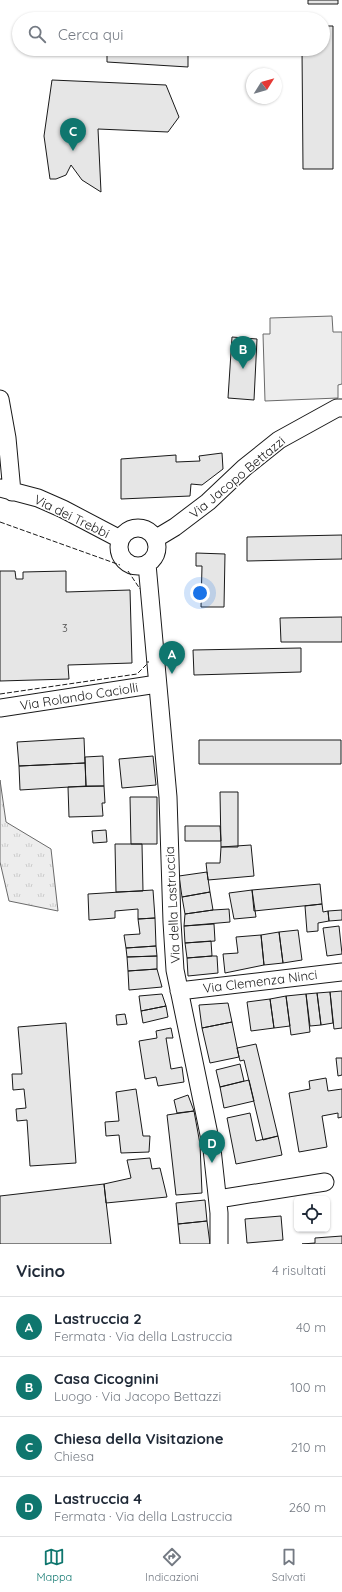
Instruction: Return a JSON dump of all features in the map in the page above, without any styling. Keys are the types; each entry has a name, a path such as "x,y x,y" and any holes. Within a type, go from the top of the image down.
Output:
{"street":[{"path":"0,399 7,438 6,490"},
{"name":"Via Jacopo Bettazzi","path":"155,539 175,527 208,502 244,468 279,440 337,408 342,408"},
{"name":"Via dei Trebbi","path":"6,490 38,498 120,540"},
{"path":"130,529 145,529 151,533 155,539 157,544 155,556 147,564 139,566 132,565 125,561 119,547 120,540 124,533 130,529"},
{"name":"Via della Lastruccia","path":"147,564 168,797 175,970 212,1149 218,1199 219,1244"},
{"name":"Via Rolando Caciolli","path":"0,708 157,684"},
{"name":"Via Clemenza Ninci","path":"179,991 342,972"},
{"path":"218,1199 325,1182"}],"green space":[{"path":"0,780 6,822 51,849 58,911 9,901 0,862"}],"shaded area":[{"path":"332,316 333,332 342,332 342,384 338,385 338,398 265,401 263,334 270,334 270,318"}],"building":[{"path":"308,0 338,0 338,4 308,4"},
{"path":"330,26 333,26 333,169 303,169 302,56 330,56"},
{"path":"107,56 188,56 188,67 107,62"},
{"path":"52,80 166,85 179,117 168,132 98,129 101,192 82,180 71,165 66,175 56,179 50,179 44,136"},
{"path":"232,337 257,339 254,400 228,398"},
{"path":"222,453 223,469 202,485 191,484 190,496 121,499 121,459 176,455 176,462 200,461 199,456"},
{"path":"342,535 342,559 247,561 247,537"},
{"path":"196,553 225,554 224,607 201,607 202,566 196,566"},
{"path":"0,571 15,571 16,579 23,579 23,572 66,571 66,592 130,590 132,663 68,665 69,679 0,681"},
{"path":"342,617 342,642 281,642 280,618"},
{"path":"301,648 301,672 194,675 193,650"},
{"path":"84,738 85,763 19,766 17,742"},
{"path":"199,740 341,740 341,764 199,764"},
{"path":"103,756 104,786 86,786 85,757"},
{"path":"153,756 156,785 122,788 119,759"},
{"path":"85,763 86,786 20,790 19,766"},
{"path":"104,786 105,803 102,803 103,816 69,817 68,787"},
{"path":"220,792 238,792 238,847 221,847"},
{"path":"130,797 157,797 157,844 131,844"},
{"path":"185,826 220,826 221,841 185,841"},
{"path":"106,830 107,842 93,843 92,831"},
{"path":"115,844 142,844 143,891 116,892"},
{"path":"251,845 254,876 208,880 206,863 220,863 221,847"},
{"path":"207,872 210,892 182,897 179,876"},
{"path":"320,884 322,904 254,911 252,890"},
{"path":"153,890 155,918 138,919 138,909 115,911 115,918 89,920 88,894"},
{"path":"252,890 256,917 234,919 229,893"},
{"path":"210,892 213,910 185,914 182,897"},
{"path":"322,904 323,912 328,911 329,921 318,923 318,931 307,932 305,906"},
{"path":"229,909 230,922 184,926 185,914"},
{"path":"342,910 342,920 329,921 328,911"},
{"path":"155,918 156,946 126,948 124,935 140,934 138,919"},
{"path":"214,924 215,941 185,943 184,926"},
{"path":"339,926 342,954 327,956 323,928"},
{"path":"298,930 302,960 283,963 279,932"},
{"path":"279,932 283,963 264,965 261,935"},
{"path":"261,935 264,965 225,973 223,954 238,953 236,937"},
{"path":"211,941 212,956 187,958 185,943"},
{"path":"156,946 157,956 127,957 126,948"},
{"path":"157,956 157,969 128,971 127,957"},
{"path":"217,956 218,973 188,976 187,958"},
{"path":"157,969 162,987 129,990 128,971"},
{"path":"342,991 342,1028 334,1029 330,992"},
{"path":"330,992 333,1023 321,1025 317,993"},
{"path":"317,993 321,1025 310,1026 306,994"},
{"path":"162,994 166,1006 141,1011 139,996"},
{"path":"306,994 310,1032 291,1035 286,996"},
{"path":"286,996 290,1026 274,1028 270,999"},
{"path":"270,999 274,1028 251,1031 247,1002"},
{"path":"228,1003 232,1022 202,1028 199,1005"},
{"path":"166,1006 168,1017 143,1023 141,1011"},
{"path":"125,1014 127,1024 117,1025 116,1015"},
{"path":"232,1022 239,1057 210,1063 202,1028"},
{"path":"66,1023 76,1163 30,1166 27,1120 17,1121 16,1109 26,1108 24,1089 13,1090 12,1074 22,1074 18,1027"},
{"path":"171,1028 173,1038 166,1038 171,1069 182,1067 184,1082 158,1086 156,1077 145,1079 139,1041 157,1038 156,1031"},
{"path":"256,1044 278,1136 263,1140 244,1060 240,1061 237,1048"},
{"path":"336,1058 342,1058 342,1075 338,1076"},
{"path":"240,1064 244,1081 220,1087 216,1070"},
{"path":"326,1078 328,1091 342,1089 342,1117 338,1118 338,1113 322,1116 327,1147 299,1152 289,1093 310,1089 309,1081"},
{"path":"249,1080 254,1101 224,1108 220,1087"},
{"path":"136,1089 143,1136 150,1136 149,1152 121,1153 119,1135 106,1136 105,1122 119,1121 116,1092"},
{"path":"188,1095 194,1111 177,1113 174,1100"},
{"path":"194,1111 200,1144 202,1193 176,1195 167,1115"},
{"path":"250,1113 256,1141 278,1136 282,1155 236,1164 227,1118"},
{"path":"150,1158 152,1169 160,1168 167,1197 106,1203 104,1184 131,1178 127,1160"},
{"path":"104,1184 111,1244 0,1244 0,1196"},
{"path":"205,1200 207,1221 178,1224 176,1203"},
{"path":"281,1216 283,1240 247,1243 245,1219"},
{"path":"207,1221 210,1244 180,1244 178,1224"},
{"path":"342,1236 342,1244 302,1244 315,1243 315,1238"}],"fence":[{"path":"0,522 120,565"},
{"path":"128,571 140,589"},
{"path":"0,694 137,674 148,663 148,661"}],"place":[{"name":"Chiesa della Visitazione","path":"73,151"},
{"name":"Casa Cicognini","path":"243,369"},
{"name":"Lastruccia 2","path":"172,674"},
{"name":"Lastruccia 4","path":"212,1163"}]}
